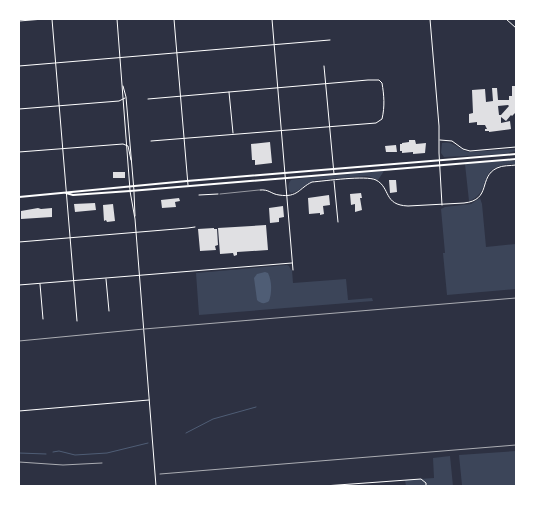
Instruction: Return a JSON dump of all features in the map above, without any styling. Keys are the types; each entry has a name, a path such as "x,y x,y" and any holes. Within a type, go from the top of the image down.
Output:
{"main road":[{"path":"19,197 516,154"},
{"path":"66,193 73,195 130,191 516,159"}],"street":[{"path":"19,21 44,19"},
{"path":"52,19 77,322"},
{"path":"117,19 130,191 135,219"},
{"path":"174,19 188,186"},
{"path":"272,19 292,270"},
{"path":"430,19 440,126 439,160 442,204"},
{"path":"506,19 516,28"},
{"path":"19,66 330,40"},
{"path":"324,66 334,174"},
{"path":"148,99 368,80 379,80 382,83 384,92 382,118 376,123 151,141"},
{"path":"123,85 126,97 134,186 139,275 156,486"},
{"path":"229,92 233,134"},
{"path":"19,109 123,100 126,97"},
{"path":"439,140 452,141 463,149 469,150 516,147"},
{"path":"126,144 131,161"},
{"path":"19,152 126,144"},
{"path":"260,190 268,190 278,195 296,194 312,182 370,178 376,180 388,196 398,205 470,202 476,200 483,192 488,177 494,170 502,166 516,165"},
{"path":"334,180 338,222"},
{"path":"199,195 218,194"},
{"path":"19,242 195,227"},
{"path":"19,285 292,263"},
{"path":"106,278 109,311"},
{"path":"40,283 43,320"},
{"path":"19,411 149,400"},
{"path":"324,486 405,479 421,479 424,480 426,486"}],"lane":[{"path":"218,194 260,190"}],"shaded area":[{"path":"442,143 452,144 469,152 516,149 516,151 503,154 444,157 441,153"},
{"path":"516,161 516,164 504,165 494,169 486,177 480,193 476,198 469,201 465,164"},
{"path":"384,171 378,180 366,176 315,180 291,193 288,188 291,180"},
{"path":"480,198 486,247 516,244 516,289 447,295 441,209 471,204"},
{"path":"287,265 292,270 293,283 346,279 348,300 372,298 373,301 199,315 196,273"},
{"path":"265,272 269,276 271,291 269,301 263,303 257,300 254,278 257,274"},
{"path":"516,451 516,486 453,486 462,485 459,455"},
{"path":"450,456 453,486 406,486 405,480 434,478 433,458"}],"building":[{"path":"512,86 516,86 516,112 506,121 501,117 501,123 510,121 511,129 489,132 485,131 487,129 485,125 477,125 477,122 469,123 469,114 473,113 472,90 485,89 486,102 493,101 492,88 497,88 498,100 509,100 509,96 512,96","holes":["498,106 509,106 501,115 499,115"]},
{"path":"409,140 415,140 416,144 426,143 425,153 402,153 400,151 400,144 409,142"},
{"path":"270,142 272,163 255,165 255,160 252,160 251,144"},
{"path":"396,145 397,152 386,152 385,146"},
{"path":"113,172 125,172 125,178 113,178"},
{"path":"389,180 396,180 397,192 390,193"},
{"path":"361,193 362,210 355,212 355,204 351,205 350,194"},
{"path":"329,195 330,205 323,206 324,214 309,214 308,198"},
{"path":"179,198 180,201 175,202 176,207 162,208 161,200"},
{"path":"95,203 96,210 75,212 74,204"},
{"path":"113,204 115,221 104,221 103,205"},
{"path":"283,206 284,217 279,218 279,222 270,223 269,208"},
{"path":"52,208 52,217 21,219 21,211"},
{"path":"266,225 268,250 237,252 237,255 234,256 233,253 220,254 218,228"},
{"path":"198,229 217,229 218,245 215,246 216,250 200,251"}],"waterway":[{"path":"186,433 213,419 256,407"},
{"path":"53,452 59,451 75,455 107,453 148,443"},
{"path":"19,453 46,454"}],"railway":[{"path":"19,341 516,298"},
{"path":"160,474 516,445"},
{"path":"19,462 63,465 102,463"}]}
